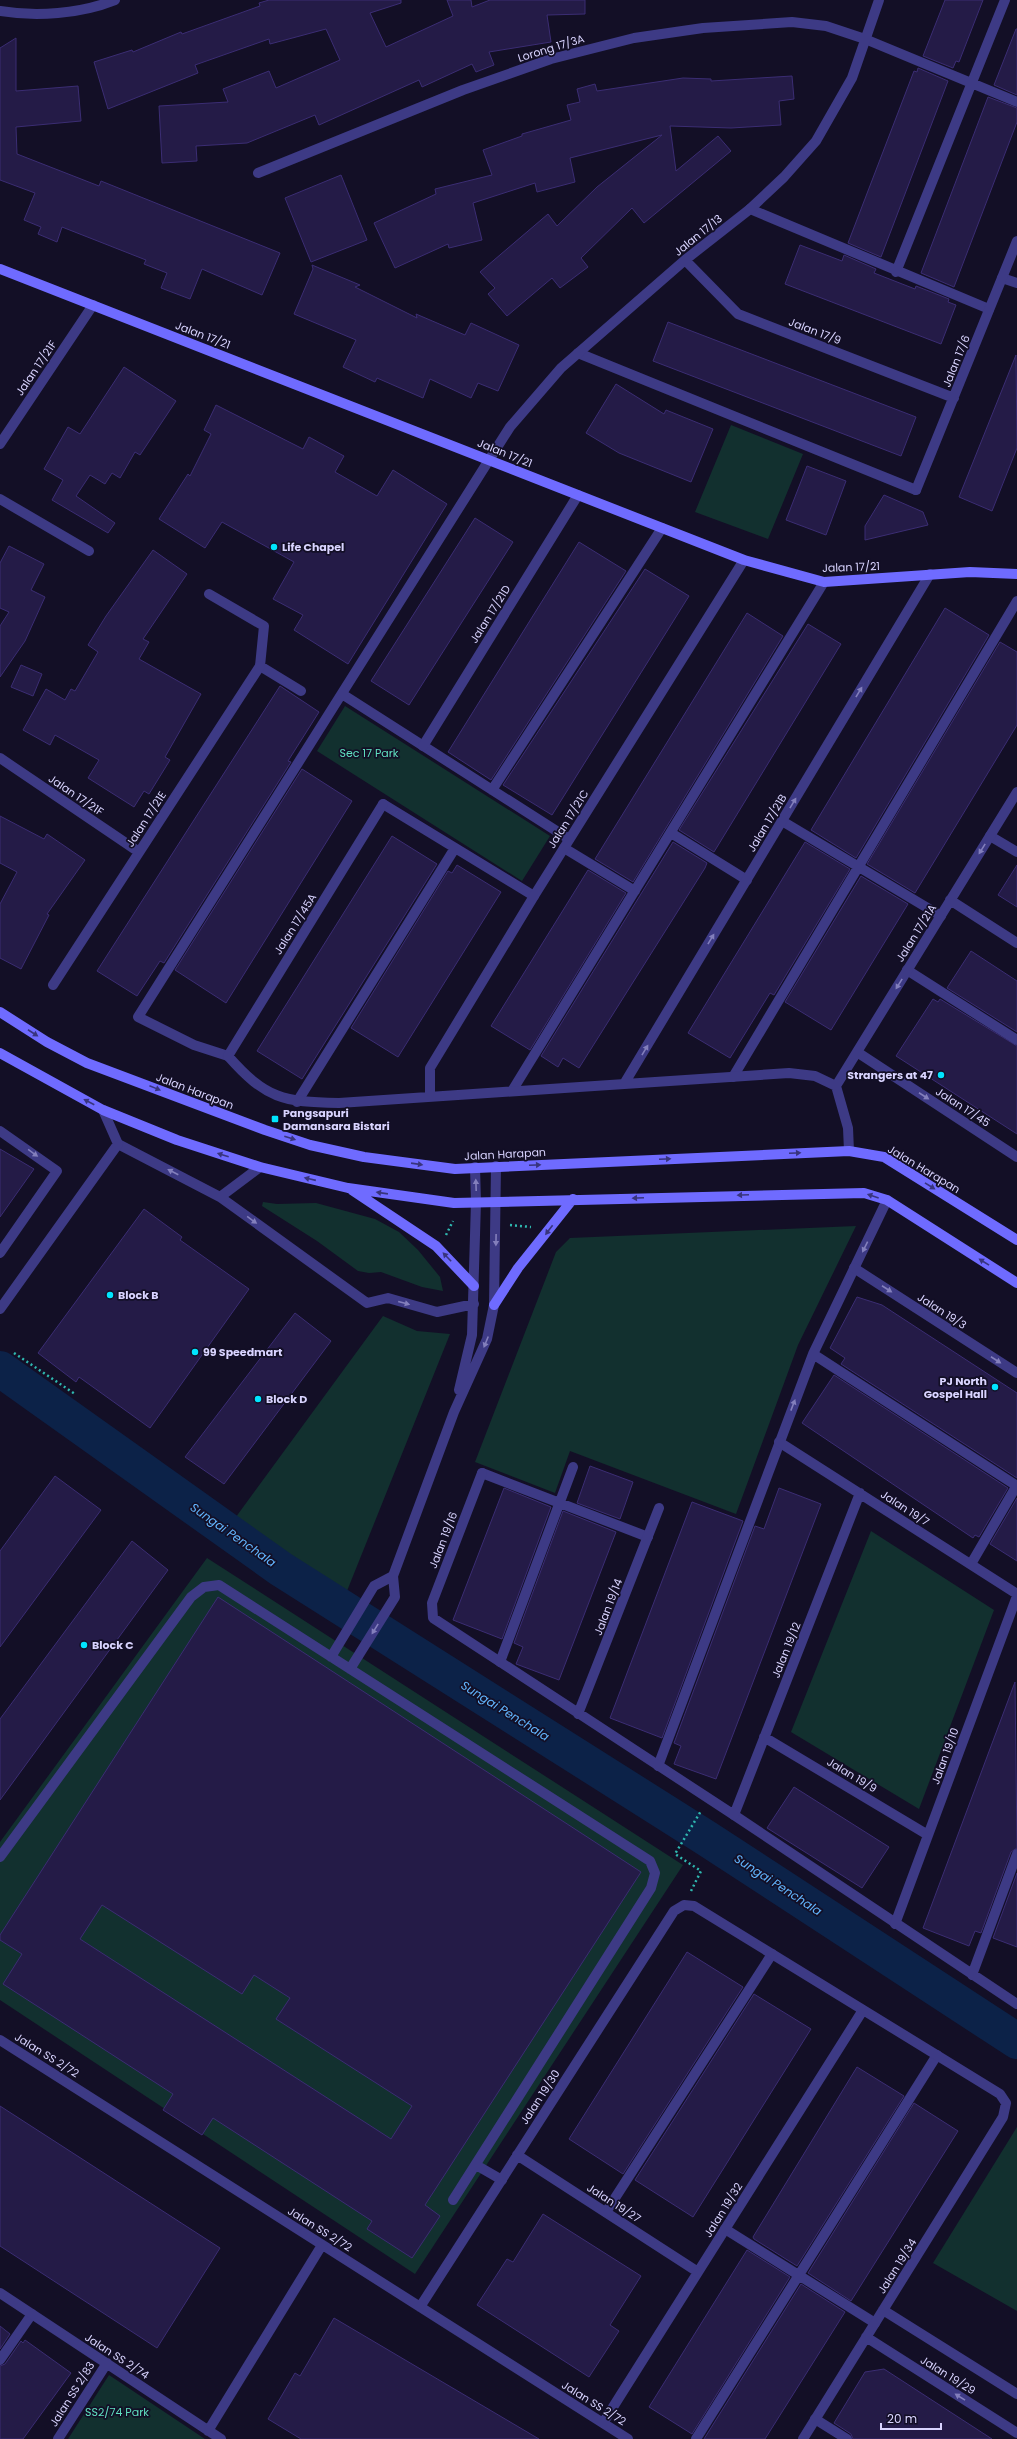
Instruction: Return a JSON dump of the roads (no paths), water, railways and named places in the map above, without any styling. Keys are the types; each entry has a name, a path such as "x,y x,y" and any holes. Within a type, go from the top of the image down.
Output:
{"main road":[{"name":"Jalan 17/21","path":"0,269 744,560 824,582 970,572 1017,574"},
{"name":"Jalan Harapan","path":"0,1012 47,1042 87,1062 201,1107 310,1145 364,1157 455,1169 849,1151 884,1157 1017,1240"},
{"path":"0,1052 103,1110 177,1140 260,1167 348,1188 454,1203 842,1192 864,1193 887,1200 1017,1283"},
{"path":"348,1188 436,1246 474,1286"},
{"path":"494,1304 518,1268 573,1199"}],"street":[{"path":"0,11 20,14 66,11 114,0"},
{"name":"Jalan 17/13","path":"228,1056 194,1045 138,1017 510,427 561,368 685,260 750,209 784,177 816,141 852,78 879,0"},
{"path":"896,272 1005,0"},
{"name":"Lorong 17/3A","path":"258,173 470,88 551,59 634,38 703,28 792,22 826,26 865,39 1017,102"},
{"path":"750,209 896,272 989,309"},
{"name":"Jalan 17/6","path":"578,353 916,490 1017,241"},
{"name":"Jalan 17/9","path":"685,260 738,314 954,398"},
{"path":"1002,278 1017,283"},
{"name":"Jalan 17/21F","path":"0,444 93,305"},
{"name":"Jalan 17/21D","path":"422,746 578,495"},
{"path":"0,499 89,551"},
{"path":"492,790 662,528"},
{"name":"Jalan 17/21C","path":"430,1096 430,1068 534,896 744,560"},
{"name":"Jalan 17/21B","path":"624,1084 930,574"},
{"path":"512,1091 824,582"},
{"path":"209,594 264,626 260,666 301,691"},
{"path":"733,1077 1017,601"},
{"name":"Jalan 17/21E","path":"53,985 260,666"},
{"path":"342,694 492,790 635,891"},
{"name":"Jalan 17/21F","path":"0,758 139,852"},
{"name":"Jalan 17/21A","path":"836,1086 1017,792"},
{"name":"Jalan 17/45A","path":"228,1056 383,804 455,848"},
{"path":"782,821 941,916"},
{"path":"671,833 747,880"},
{"path":"990,836 1017,852"},
{"path":"297,1102 455,848 534,896"},
{"path":"950,900 1017,943"},
{"path":"907,970 1017,1040"},
{"name":"Jalan 17/45","path":"857,1052 1017,1157"},
{"path":"228,1056 257,1086 297,1102 339,1103 790,1073 815,1076 836,1086 848,1128 849,1151"},
{"path":"103,1110 118,1144 220,1197 366,1303 388,1298 437,1312 474,1304"},
{"path":"0,1131 57,1170 0,1253"},
{"path":"0,1309 118,1144"},
{"path":"353,1665 395,1597 393,1576 454,1412 487,1339 494,1304 496,1166"},
{"path":"220,1197 260,1167"},
{"path":"454,1412 472,1335 476,1202 475,1167"},
{"path":"658,1766 813,1354 887,1200"},
{"name":"Jalan 19/3","path":"854,1268 1017,1373"},
{"path":"813,1354 1017,1486 970,1564"},
{"name":"Jalan 19/7","path":"780,1442 1017,1595"},
{"path":"573,1467 500,1662 734,1815 895,1924 1017,2004"},
{"name":"Jalan 19/16","path":"500,1662 433,1618 432,1603 482,1473 560,1503"},
{"name":"Jalan 19/12","path":"734,1815 860,1493"},
{"path":"560,1503 648,1537"},
{"name":"Jalan 19/14","path":"578,1714 659,1508"},
{"path":"330,1657 374,1586 393,1576"},
{"path":"0,1857 191,1597 204,1587 219,1585 330,1657 353,1665 650,1861 655,1873 651,1888 453,2200"},
{"name":"Jalan 19/10","path":"895,1924 1017,1595"},
{"name":"Jalan 19/9","path":"764,1737 928,1835"},
{"path":"972,1975 1017,1854"},
{"name":"Jalan 19/30","path":"420,2307 674,1911 684,1905 694,1906 772,1954"},
{"path":"606,2212 772,1954 937,2055 696,2439"},
{"name":"Jalan 19/32","path":"603,2423 863,2010"},
{"name":"Jalan SS 2/72","path":"0,2040 628,2439"},
{"name":"Jalan 19/34","path":"803,2439 1003,2117 1006,2103 1000,2094 937,2055"},
{"name":"Jalan 19/27","path":"517,2155 698,2272"},
{"path":"476,2164 502,2180"},
{"path":"725,2229 875,2323"},
{"path":"208,2431 322,2245"},
{"name":"Jalan SS 2/74","path":"0,2293 221,2439"},
{"path":"883,2310 1017,2394"},
{"path":"0,2360 32,2314"},
{"name":"Jalan 19/29","path":"866,2337 1017,2433"},
{"name":"Jalan SS 2/83","path":"58,2439 106,2363"},
{"path":"815,2419 847,2439"}],"waterway":[{"name":"Sungai Penchala","path":"0,1369 281,1569 706,1838 1017,2041"}],"place":[{"name":"Life Chapel","path":"274,547"},
{"name":"Strangers at 47","path":"941,1075"},
{"name":"Pangsapuri Damansara Bistari","path":"275,1119"},
{"name":"Block B","path":"110,1295"},
{"name":"99 Speedmart","path":"195,1352"},
{"name":"PJ North Gospel Hall","path":"995,1387"},
{"name":"Block D","path":"258,1399"},
{"name":"Block C","path":"84,1645"}],"park label":[{"name":"Sec 17 Park","path":"369,753"},
{"name":"SS2/74 Park","path":"117,2412"}]}
